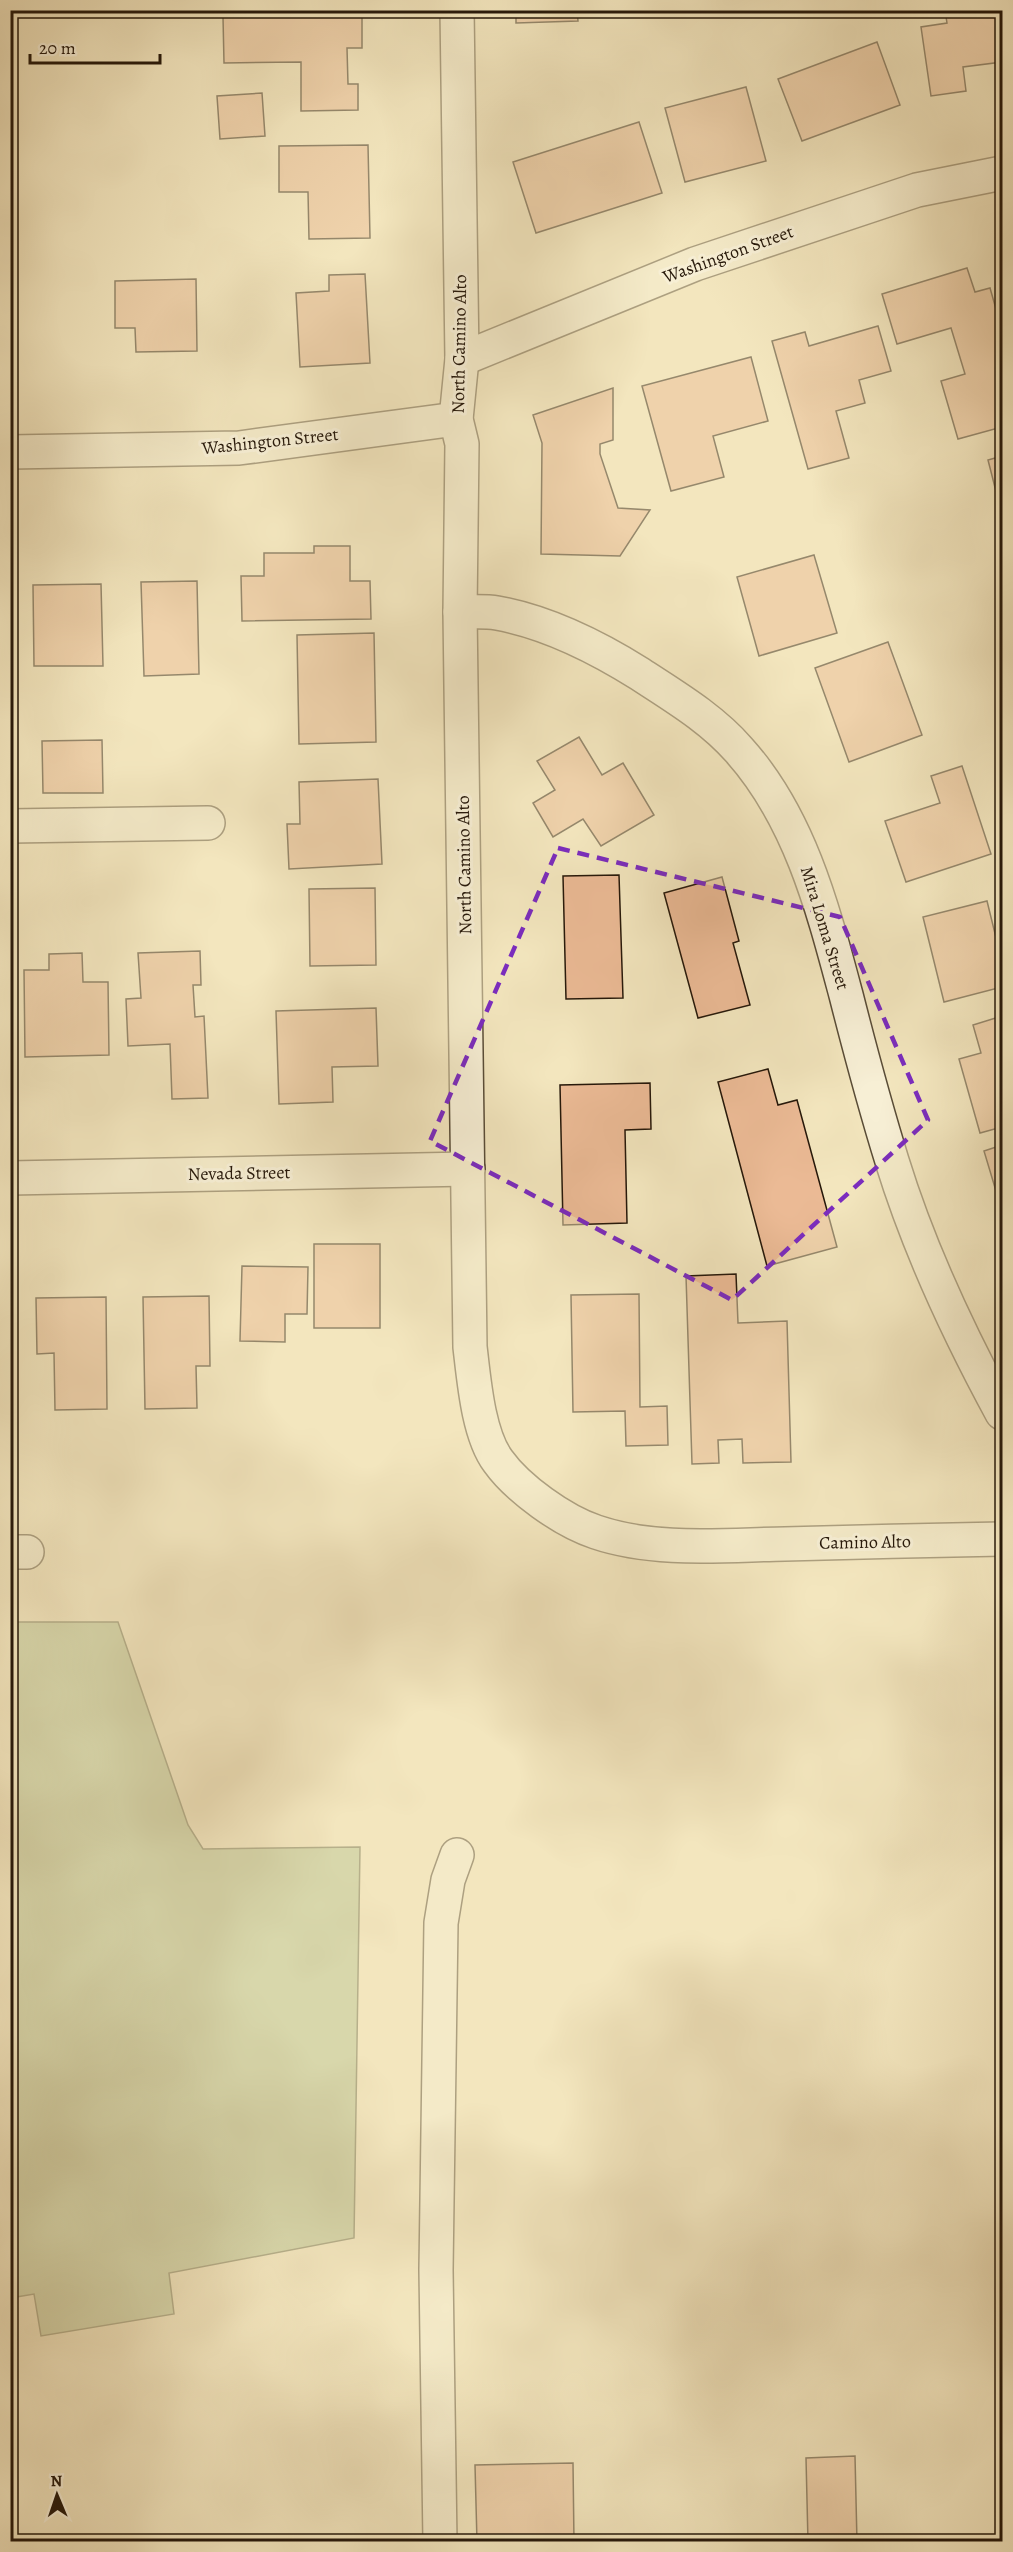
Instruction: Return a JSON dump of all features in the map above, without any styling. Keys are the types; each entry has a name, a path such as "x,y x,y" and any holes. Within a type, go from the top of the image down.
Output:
{"street":[{"name":"North Camino Alto","path":"456,10 462,359 456,418 462,444 460,612 470,1347 480,1416 496,1459 526,1490 570,1520 595,1532 640,1542 727,1545"},
{"name":"Washington Street","path":"462,359 695,264 917,190 1002,173"},
{"name":"Washington Street","path":"10,452 239,448 456,418"},
{"name":"Mira Loma Street","path":"460,612 496,613 537,624 575,639 624,664 688,705 715,726 761,778 801,850 820,898 892,1162 913,1222 959,1333 1002,1413"},
{"path":"10,826 208,823"},
{"name":"Nevada Street","path":"10,1178 468,1169"},
{"name":"Camino Alto","path":"727,1545 1002,1539"},
{"path":"440,2541 436,2270 441,1923 448,1880 458,1856"}],"highlighted area":[{"path":"558,848 840,917 928,1120 732,1300 430,1141"}],"green space":[{"path":"11,1622 118,1622 188,1825 203,1849 360,1847 354,2238 169,2273 174,2314 41,2336 34,2294 10,2298"}],"building":[{"path":"516,10 577,10 578,21 516,23"},
{"path":"945,10 997,10 1002,35 1002,62 963,67 966,91 931,96 921,27 947,23"},
{"path":"362,16 362,48 347,48 348,84 358,84 358,110 301,111 301,62 224,63 223,17"},
{"path":"877,42 900,105 802,141 778,79"},
{"path":"746,87 766,161 685,182 665,108"},
{"path":"262,93 265,136 220,139 217,96"},
{"path":"639,122 662,193 536,233 513,162"},
{"path":"368,145 370,238 309,239 308,192 279,192 279,146"},
{"path":"967,268 975,292 990,288 1002,330 1002,427 958,439 941,381 965,374 951,328 897,344 882,294"},
{"path":"365,274 370,363 300,367 296,293 329,291 329,275"},
{"path":"196,279 197,351 136,352 135,328 115,328 115,281"},
{"path":"878,326 891,371 859,380 865,403 836,411 849,458 808,469 772,341 805,332 809,346"},
{"path":"751,357 768,421 713,436 724,477 671,491 642,386"},
{"path":"613,388 613,440 600,444 600,454 618,508 650,510 620,556 541,554 542,443 533,415"},
{"path":"1002,456 1002,515 988,460"},
{"path":"314,546 350,546 350,581 370,581 371,619 242,621 241,576 264,576 264,553 314,553"},
{"path":"814,555 837,633 759,656 737,577"},
{"path":"197,581 199,674 144,676 141,582"},
{"path":"101,584 103,666 34,666 33,585"},
{"path":"374,633 376,742 299,744 297,635"},
{"path":"888,642 922,735 849,762 815,668"},
{"path":"579,737 602,775 623,763 654,815 601,846 583,819 553,837 533,803 555,790 537,761"},
{"path":"102,740 103,793 43,793 42,741"},
{"path":"962,766 991,854 906,882 885,821 940,803 931,776"},
{"path":"378,779 382,864 289,869 287,824 300,824 299,782"},
{"path":"619,875 623,998 566,999 563,876"},
{"path":"722,877 739,941 733,943 750,1005 698,1018 664,893"},
{"path":"375,888 376,965 310,966 309,889"},
{"path":"987,901 1002,962 1002,987 944,1002 923,917"},
{"path":"200,951 201,985 193,985 195,1017 204,1016 208,1098 172,1099 170,1044 128,1046 126,999 141,998 138,953"},
{"path":"82,953 83,982 108,982 109,1055 25,1057 24,970 49,970 49,954"},
{"path":"376,1008 378,1066 332,1067 333,1102 279,1104 276,1011"},
{"path":"1002,1016 1002,1127 980,1133 959,1059 981,1053 973,1025"},
{"path":"768,1069 778,1105 797,1100 837,1247 767,1266 718,1082"},
{"path":"650,1083 651,1129 625,1130 627,1223 563,1225 560,1085"},
{"path":"1002,1145 1002,1211 984,1151"},
{"path":"314,1244 380,1244 380,1328 314,1328"},
{"path":"242,1266 308,1267 307,1314 285,1314 285,1342 240,1341"},
{"path":"736,1274 738,1323 787,1321 791,1462 743,1463 742,1439 718,1440 719,1463 692,1464 686,1276"},
{"path":"639,1294 640,1407 667,1406 668,1445 626,1446 625,1411 573,1412 571,1295"},
{"path":"209,1296 210,1366 196,1366 197,1408 145,1409 143,1297"},
{"path":"106,1297 107,1409 55,1410 54,1353 37,1354 36,1298"},
{"path":"855,2456 857,2542 808,2542 806,2458"},
{"path":"573,2463 574,2542 477,2542 475,2465"}]}
